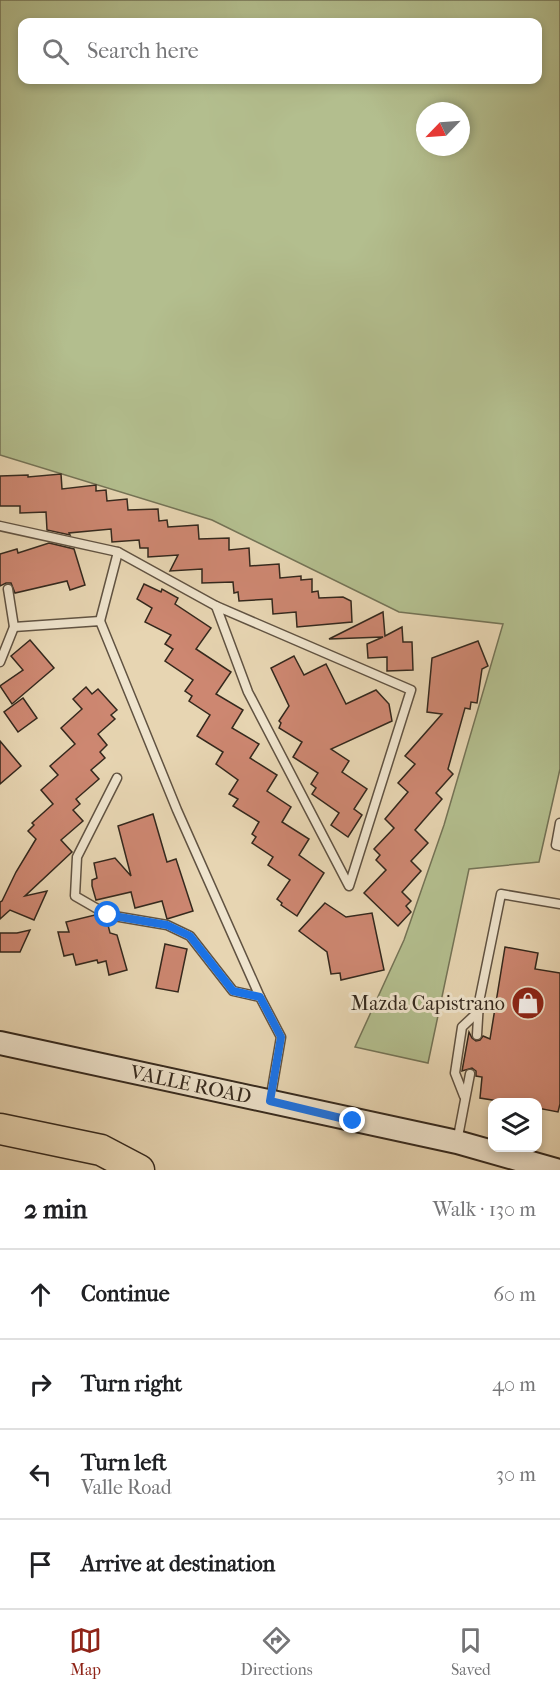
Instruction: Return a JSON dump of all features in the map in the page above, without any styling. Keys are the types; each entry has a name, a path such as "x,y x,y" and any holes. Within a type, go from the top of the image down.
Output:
{"highway":[{"path":"0,1129 101,1150 139,1170"}],"street":[{"name":"VALLE ROAD","path":"0,1043 457,1142 556,1170"}],"lane":[{"path":"0,526 118,552 216,606 411,690 349,886 248,692 216,606"},
{"path":"118,552 100,621 177,810 260,997 281,1037 270,1101"},
{"path":"0,662 2,650 14,627 8,589"},
{"path":"14,627 100,621"},
{"path":"117,778 77,857 75,896 108,915 167,925 190,936 233,991 260,997"},
{"path":"560,823 556,845 560,846"},
{"path":"477,1035 478,1012 501,894 560,904"},
{"path":"464,1096 455,1073 462,1027 478,1012"},
{"path":"457,1142 470,1074"}],"green space":[{"path":"0,0 560,0 560,769 539,862 469,869 428,1063 355,1047 404,940 444,825 503,624 399,612 212,520 0,455"}],"building":[{"path":"61,474 62,489 96,485 96,491 106,490 107,501 127,499 128,510 158,509 159,521 167,520 168,527 198,525 199,539 229,538 229,550 249,548 250,566 279,564 280,578 301,576 301,580 312,579 312,592 318,591 319,598 343,597 351,601 352,622 297,627 296,612 273,614 272,599 239,601 238,592 234,593 233,582 202,583 202,569 170,571 178,555 148,557 148,548 140,548 139,540 112,542 111,529 69,533 70,535 47,530 46,512 20,513 20,506 0,506 0,476 28,475 28,477"},
{"path":"49,543 74,549 85,585 70,590 67,581 15,593 11,583 0,586 0,554 17,549 18,553"},
{"path":"144,584 161,592 162,589 178,598 175,604 211,628 196,649 231,672 216,694 243,710 232,728 259,744 250,758 277,775 267,791 291,807 282,822 309,839 299,855 324,873 297,916 281,905 282,903 277,899 290,880 268,865 273,857 252,843 256,837 252,834 259,822 233,806 238,799 229,794 238,780 216,764 223,752 197,736 210,715 189,701 192,696 185,691 193,680 165,661 173,649 165,644 171,635 145,622 152,608 137,599"},
{"path":"383,612 385,636 402,627 403,642 412,642 413,670 387,671 387,657 368,658 367,644 383,637 329,639"},
{"path":"30,640 54,668 12,704 0,686 23,670 11,656"},
{"path":"478,641 488,666 482,669 477,703 471,702 470,709 465,708 448,769 453,774 436,793 442,799 415,830 428,843 411,861 421,871 402,892 411,901 406,906 411,912 398,926 364,893 386,870 376,860 380,855 374,849 394,828 385,819 408,792 398,783 415,764 405,756 442,714 427,712 432,658"},
{"path":"294,656 304,675 326,664 346,704 376,690 389,704 392,721 331,749 349,761 342,772 367,789 354,809 362,815 348,837 331,825 339,813 312,794 316,788 311,784 318,773 293,757 302,742 279,728 281,723 279,721 289,706 271,668"},
{"path":"86,687 92,694 98,689 117,710 111,715 115,719 98,734 107,745 100,752 105,758 91,770 99,779 76,799 80,804 73,810 83,821 61,840 72,852 25,896 47,891 34,920 10,910 0,919 0,902 36,839 28,831 34,825 32,823 53,804 41,790 58,775 50,766 75,744 61,728 82,709 73,699"},
{"path":"23,698 37,718 18,732 4,712"},
{"path":"0,741 21,766 0,784"},
{"path":"153,814 167,862 176,859 193,911 167,919 162,901 135,908 131,892 96,900 92,886 92,880 97,878 94,863 115,858 131,876 118,826"},
{"path":"325,903 346,917 372,913 384,970 341,980 340,973 331,974 327,952 299,931"},
{"path":"95,915 107,921 110,933 117,935 127,970 109,975 106,961 98,963 97,960 76,965 73,954 64,956 58,932 69,932 66,922"},
{"path":"30,930 20,952 0,952 0,933"},
{"path":"165,944 187,949 178,992 156,988"},
{"name":"Mazda Capistrano","path":"505,947 538,953 535,969 560,973 560,1104 558,1112 542,1109 542,1098 480,1098 482,1077 476,1076 476,1071 472,1068 462,1071 469,1032 476,1041 483,1036 490,1039"}],"place":[{"name":"Mazda Capistrano","path":"528,1003"}],"route":[{"path":"108,915 167,925 190,936 233,991 260,997 281,1037 270,1101 353,1121"}]}
